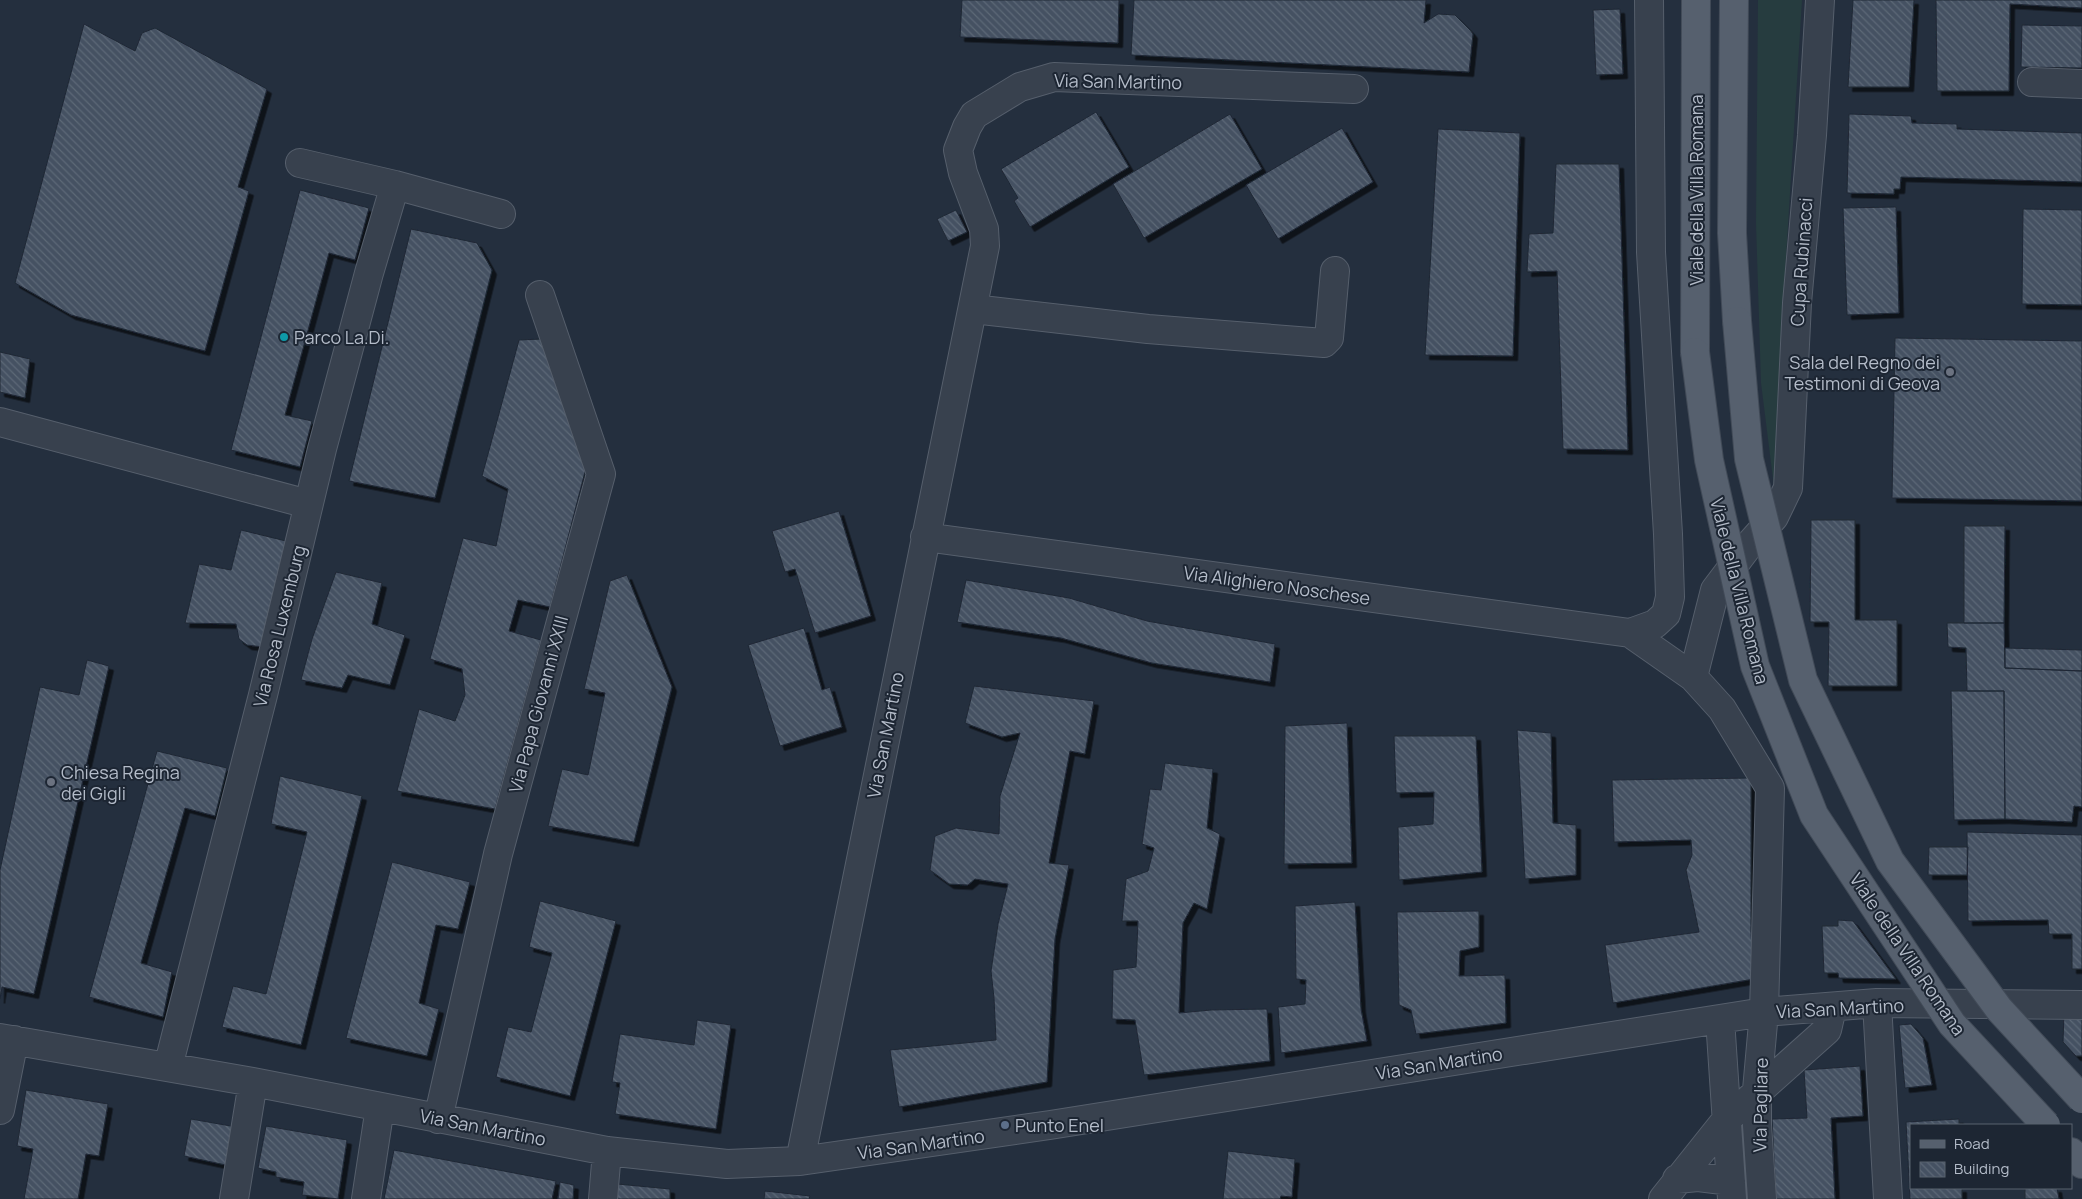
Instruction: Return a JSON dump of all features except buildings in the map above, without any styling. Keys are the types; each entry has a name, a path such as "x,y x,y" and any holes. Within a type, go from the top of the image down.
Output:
{"main road":[{"name":"Viale della Villa Romana","path":"1696,0 1695,352 1709,460 1754,666 1814,815 1952,1024 2045,1124"},
{"name":"Viale della Villa Romana","path":"1734,0 1732,233 1737,321 1749,459 1803,680 1890,861 1999,1009 2082,1099"},
{"path":"2072,1153 2082,1164"}],"street":[{"path":"1630,632 1655,624 1666,614 1670,597 1651,252 1649,0"},
{"name":"Cupa Rubinacci","path":"1693,677 1715,590 1749,545 1774,517 1788,488 1797,303 1812,135 1820,0"},
{"name":"Via San Martino","path":"800,1161 985,246 984,230 962,173 958,150 967,127 974,115 1020,87 1054,77 1354,88"},
{"path":"2032,82 2082,84"},
{"path":"300,164 395,185 502,214"},
{"name":"Via Rosa Luxemburg","path":"168,1067 263,695 308,504 369,273 395,185"},
{"path":"973,309 1148,329 1324,343 1329,338 1335,271"},
{"name":"Via Papa Giovanni XXIII","path":"438,1119 498,854 601,474 540,295"},
{"path":"0,422 308,504"},
{"name":"Via Alighiero Noschese","path":"925,537 1630,632"},
{"name":"Via Pagliare","path":"1630,632 1693,677 1722,709 1770,788 1764,1012 1757,1090 1757,1125 1762,1199"},
{"path":"1877,1003 1888,1199"},
{"name":"Via San Martino","path":"7,1039 253,1082 608,1151 727,1164 800,1161 1050,1125 1764,1012 1877,1003 2082,1005"},
{"path":"1670,1189 1726,1120 1757,1090 1827,1030 1832,1008"},
{"name":"Via Pagliare","path":"1720,1019 1731,1190"},
{"path":"0,1110 7,1039"},
{"path":"234,1199 253,1082"},
{"path":"366,1199 380,1107"},
{"path":"603,1199 608,1151"},
{"path":"1670,1189 1698,1177 1731,1190"}],"green space":[{"path":"1758,0 1802,0 1782,322 1776,503 1761,383 1756,223"}],"place":[{"name":"Parco La.Di.","path":"284,337"},
{"name":"Sala del Regno dei Testimoni di Geova","path":"1950,372"},
{"name":"Chiesa Regina dei Gigli","path":"51,782"},
{"name":"Punto Enel","path":"1005,1125"}]}
